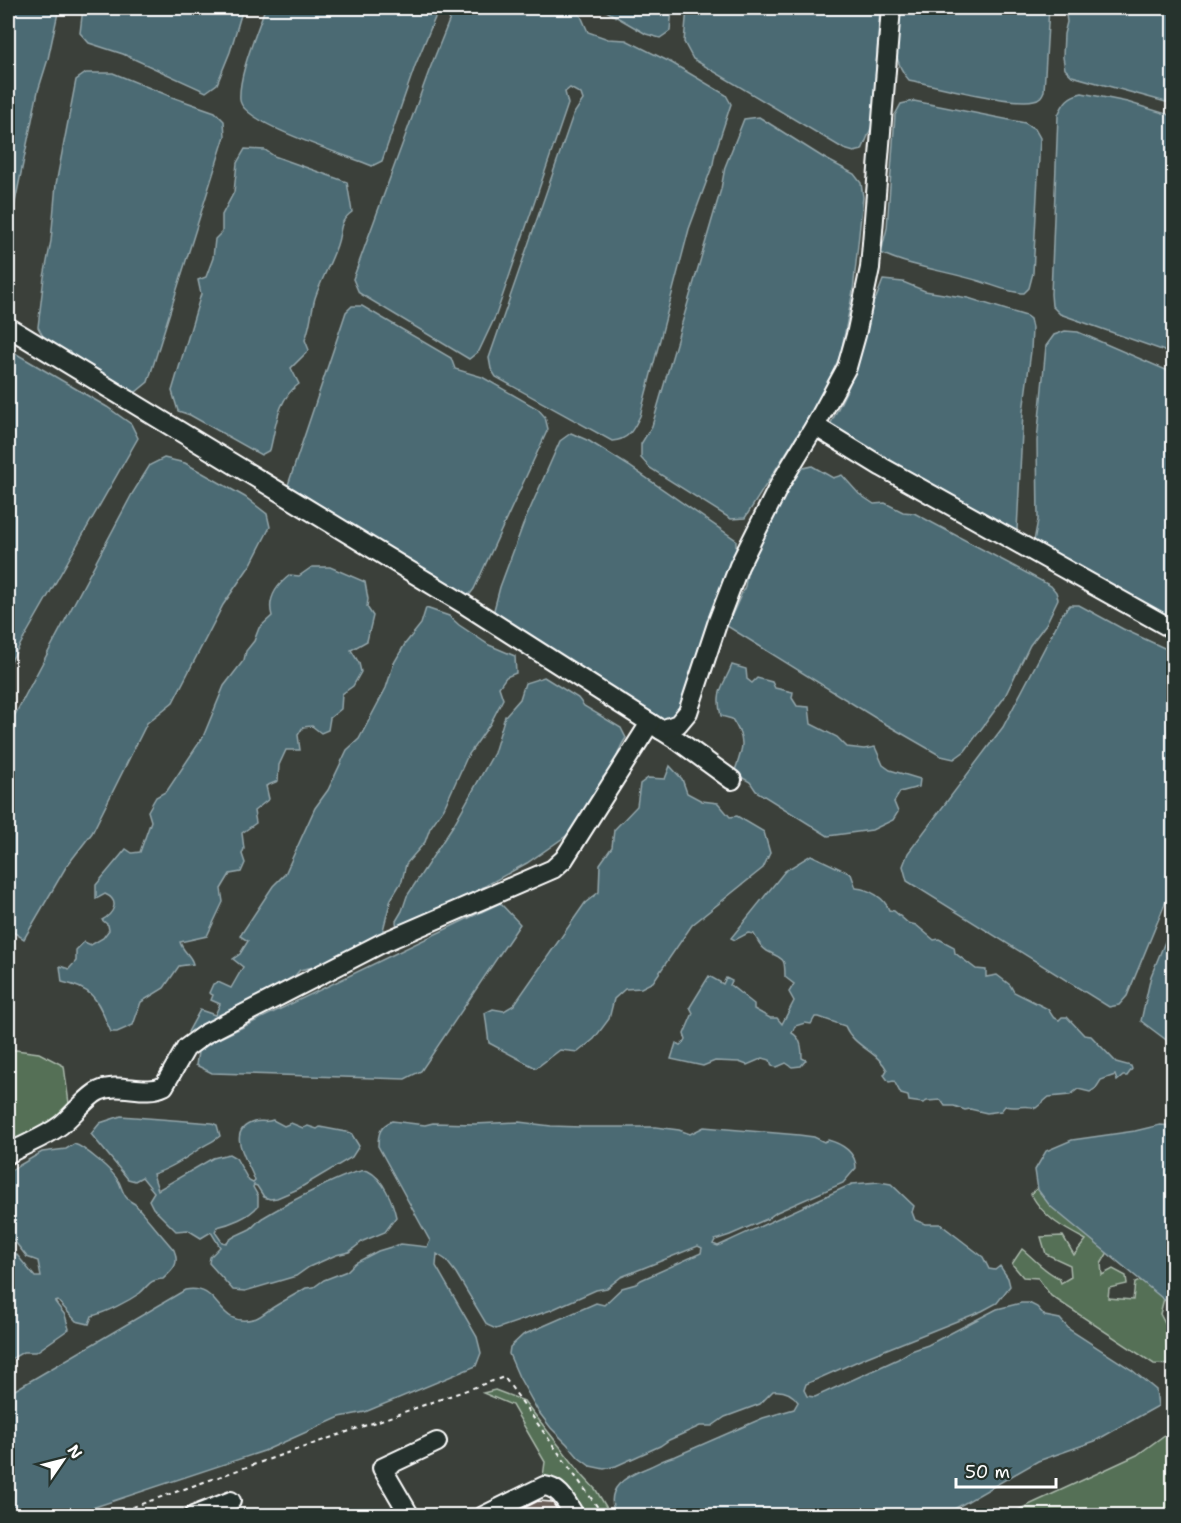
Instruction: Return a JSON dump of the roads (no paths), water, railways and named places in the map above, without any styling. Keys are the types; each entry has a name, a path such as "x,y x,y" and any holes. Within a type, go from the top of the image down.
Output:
{"lane":[{"path":"8,1154 41,1138 59,1126 75,1114 97,1091 108,1088 153,1089 164,1086 186,1047 205,1034 384,942 553,869 564,859 656,727 678,724 688,712 739,566 781,482 847,367 870,268 891,8"},
{"path":"8,327 464,604 656,727 732,780"},
{"path":"815,426 882,467 1173,630"},
{"path":"410,1515 382,1468 437,1442"},
{"path":"483,1515 543,1486 553,1487 563,1496 575,1515"},
{"path":"193,1515 231,1501"}],"water":[{"path":"8,8 59,8 48,59 38,91 8,236"},
{"path":"83,8 243,8 230,52 217,84 206,92 123,54 89,43 80,33"},
{"path":"265,8 439,8 415,66 382,161 372,166 321,147 277,129 245,109 240,100 242,79"},
{"path":"452,8 572,8 581,16 588,32 608,39 626,40 672,63 726,95 731,104 713,164 689,229 640,416 633,430 623,439 612,441 496,377 491,369 489,358 573,115 583,100 581,94 570,88 565,92 568,104 496,315 479,351 469,359 359,293 353,279"},
{"path":"601,8 672,8 670,31 660,38 646,34"},
{"path":"687,8 880,8 872,126 862,150 854,152 844,149 693,59 684,42"},
{"path":"897,8 1049,8 1044,91 1039,98 1034,100 1010,100 909,80 899,64 897,55 895,36"},
{"path":"1065,8 1173,8 1173,104 1072,76 1065,69 1063,57 1067,22"},
{"path":"86,73 113,73 215,112 224,121 225,136 148,382 136,392 124,391 48,346 38,327 51,241 56,184 76,80"},
{"path":"1082,93 1127,102 1173,116 1173,354 1060,314 1052,306 1058,115 1067,100"},
{"path":"914,101 1025,123 1035,129 1040,138 1033,273 1029,288 1024,293 916,265 881,253 887,228 895,115 901,104"},
{"path":"759,117 854,174 861,183 863,197 853,291 841,353 824,393 745,518 731,519 650,468 641,458 641,444 652,426 721,189 725,167 744,119"},
{"path":"245,149 265,150 274,156 347,182 352,212 342,223 335,252 315,298 305,340 309,350 291,368 299,384 286,397 282,405 270,450 261,455 190,415 178,411 172,391 201,294 198,280 206,277 213,258 215,239 222,232 222,215 234,192 237,163"},
{"path":"883,280 903,282 925,291 968,298 1030,319 1031,351 1023,412 1017,530 1009,536 830,425 849,386 870,305 876,298"},
{"path":"352,306 362,306 451,358 455,369 482,377 538,409 545,417 548,429 474,589 467,598 294,498 288,485 346,312"},
{"path":"1065,331 1078,332 1173,373 1173,626 1034,551 1038,520 1037,441 1046,346 1054,335"},
{"path":"8,349 107,407 131,424 138,438 8,666"},
{"path":"571,433 589,441 629,466 736,540 736,550 702,638 693,684 674,721 643,711 499,621 494,610 523,525 560,441"},
{"path":"164,458 185,463 245,497 267,514 270,527 251,564 223,605 173,702 147,723 92,833 66,867 24,939 8,929 8,728 132,494 150,465"},
{"path":"812,466 833,478 842,475 859,494 874,504 885,503 903,512 914,513 1051,586 1056,592 1058,599 1046,624 1030,645 1004,698 965,751 954,759 941,756 882,722 727,626 745,586 748,568 765,531 799,469"},
{"path":"312,567 330,567 365,582 367,607 373,616 367,641 351,650 359,663 361,672 353,686 342,694 341,709 330,718 328,730 321,733 312,726 303,727 298,735 300,750 286,750 279,765 278,781 266,786 269,799 254,811 256,823 242,833 244,849 242,854 245,863 241,872 230,874 221,889 223,902 207,936 180,942 193,964 179,966 164,988 141,1002 133,1025 117,1032 111,1032 99,1005 90,993 62,982 60,966 69,969 76,961 76,950 84,942 91,945 103,938 109,930 108,925 102,920 112,911 113,900 105,894 96,899 96,885 126,849 132,853 140,852 151,821 148,811 156,797 167,791 203,737 224,686 244,660 246,651 254,641 259,628 272,616 271,604 274,593 290,575 299,576"},
{"path":"1070,605 1079,605 1173,652 1173,884 1127,996 1119,1005 1109,1007 907,881 903,866 908,853 1003,727 1063,613"},
{"path":"426,608 449,616 489,645 515,656 516,673 506,677 499,687 503,699 490,724 467,757 444,808 430,828 425,842 406,864 402,881 391,899 381,938 323,965 300,970 281,991 188,1032 200,1010 215,1015 220,1004 211,1000 213,995 209,993 213,984 218,982 231,988 243,967 233,959 240,954 248,941 240,936 273,886 285,874 315,808 328,790 347,750 359,739 386,688 394,663 421,624"},
{"path":"732,665 746,669 747,679 752,683 757,678 772,682 775,688 793,692 792,698 797,706 809,707 811,724 837,737 847,747 864,749 875,747 883,765 890,770 920,779 919,787 900,792 894,802 898,812 893,820 872,830 828,836 756,791 750,782 734,773 742,739 732,719 721,716 719,708 719,695"},
{"path":"544,677 578,698 584,706 621,728 626,738 615,763 603,777 602,788 588,802 593,808 576,829 527,863 456,902 397,930 396,921 407,896 454,824 494,753 505,716 520,699 525,683"},
{"path":"670,766 682,779 687,793 702,801 718,803 730,817 737,816 764,832 770,853 763,868 692,925 653,982 641,988 625,989 614,999 609,1019 594,1039 578,1052 560,1050 536,1068 489,1043 485,1013 493,1009 504,1011 514,1005 585,903 599,892 600,864 612,847 614,830 637,806 640,784 648,778 665,779"},
{"path":"811,855 851,874 856,888 876,895 889,910 894,911 908,923 916,925 934,940 939,939 954,947 955,953 976,969 986,970 986,977 997,975 1010,985 1014,992 1048,1009 1053,1017 1059,1020 1067,1017 1084,1035 1091,1036 1116,1062 1131,1066 1132,1069 1127,1076 1117,1081 1115,1075 1101,1080 1090,1092 1078,1089 1070,1095 1049,1097 1036,1108 1005,1106 1001,1111 987,1113 945,1106 941,1100 923,1103 909,1101 908,1096 901,1094 894,1081 889,1082 884,1075 887,1070 883,1064 854,1039 845,1026 819,1017 815,1017 811,1024 795,1026 792,1033 799,1040 802,1058 806,1060 801,1066 792,1067 786,1063 777,1067 772,1066 770,1060 763,1058 747,1065 739,1062 715,1061 703,1066 671,1059 676,1043 680,1045 686,1040 684,1034 693,1013 690,1007 709,976 723,984 726,978 732,981 730,985 754,1004 754,1009 770,1018 777,1018 782,1024 794,1001 789,992 794,984 785,977 784,962 763,948 754,934 748,933 735,940 731,938 785,871"},
{"path":"500,903 520,924 421,1071 405,1079 212,1073 196,1065 198,1052 214,1041"},
{"path":"1173,922 1173,1045 1141,1021 1151,976"},
{"path":"121,1116 217,1125 220,1136 177,1163 153,1174 158,1190 213,1158 229,1154 236,1158 249,1181 253,1183 255,1181 239,1140 240,1132 245,1126 254,1122 273,1120 284,1126 291,1123 303,1128 308,1126 317,1129 320,1127 351,1133 359,1146 352,1157 298,1189 270,1199 264,1197 254,1185 258,1196 258,1206 244,1217 217,1227 215,1232 222,1242 226,1243 234,1236 250,1229 262,1218 300,1197 360,1171 373,1174 383,1185 396,1217 385,1232 363,1241 349,1252 309,1267 296,1276 245,1291 233,1290 209,1263 210,1257 220,1247 211,1232 201,1238 188,1230 176,1231 153,1208 149,1200 154,1192 142,1177 135,1181 128,1179 91,1134 100,1123"},
{"path":"392,1121 425,1125 519,1122 551,1126 656,1127 690,1134 704,1127 799,1135 814,1137 824,1142 828,1140 834,1142 848,1150 854,1158 856,1168 843,1183 777,1212 767,1219 715,1240 713,1244 718,1246 852,1184 879,1182 891,1184 914,1206 912,1212 915,1220 925,1224 940,1224 983,1257 989,1269 995,1270 1000,1266 1010,1286 997,1303 982,1311 806,1384 804,1390 807,1396 815,1397 898,1359 997,1309 1029,1303 1037,1307 1045,1316 1060,1319 1070,1330 1132,1370 1156,1390 1158,1406 1095,1441 1038,1461 944,1515 616,1515 612,1497 619,1484 632,1474 763,1418 794,1409 798,1402 787,1393 773,1391 760,1404 725,1417 712,1426 700,1426 616,1466 604,1469 590,1466 579,1458 551,1428 538,1411 519,1377 509,1354 510,1347 523,1335 596,1303 604,1305 622,1288 636,1284 701,1253 702,1248 698,1246 621,1277 607,1288 596,1290 551,1310 496,1329 487,1325 456,1273 446,1260 437,1254 436,1266 477,1337 481,1353 476,1366 365,1412 340,1417 264,1451 71,1515 22,1515 14,1509 8,1498 8,1394 185,1290 206,1293 232,1317 241,1320 253,1319 306,1288 314,1287 324,1280 347,1271 355,1263 378,1251 401,1244 427,1247 430,1241 378,1146 380,1131"},
{"path":"1160,1125 1173,1126 1173,1307 1050,1206 1038,1190 1035,1170 1046,1151 1072,1140"},
{"path":"74,1144 91,1154 116,1177 126,1197 135,1204 174,1250 176,1263 163,1279 152,1282 140,1293 123,1303 92,1316 89,1324 76,1321 58,1301 55,1302 65,1315 69,1329 36,1352 23,1352 8,1361 8,1244 35,1277 41,1277 38,1261 27,1257 8,1233 8,1172 42,1152 66,1149"}]}
